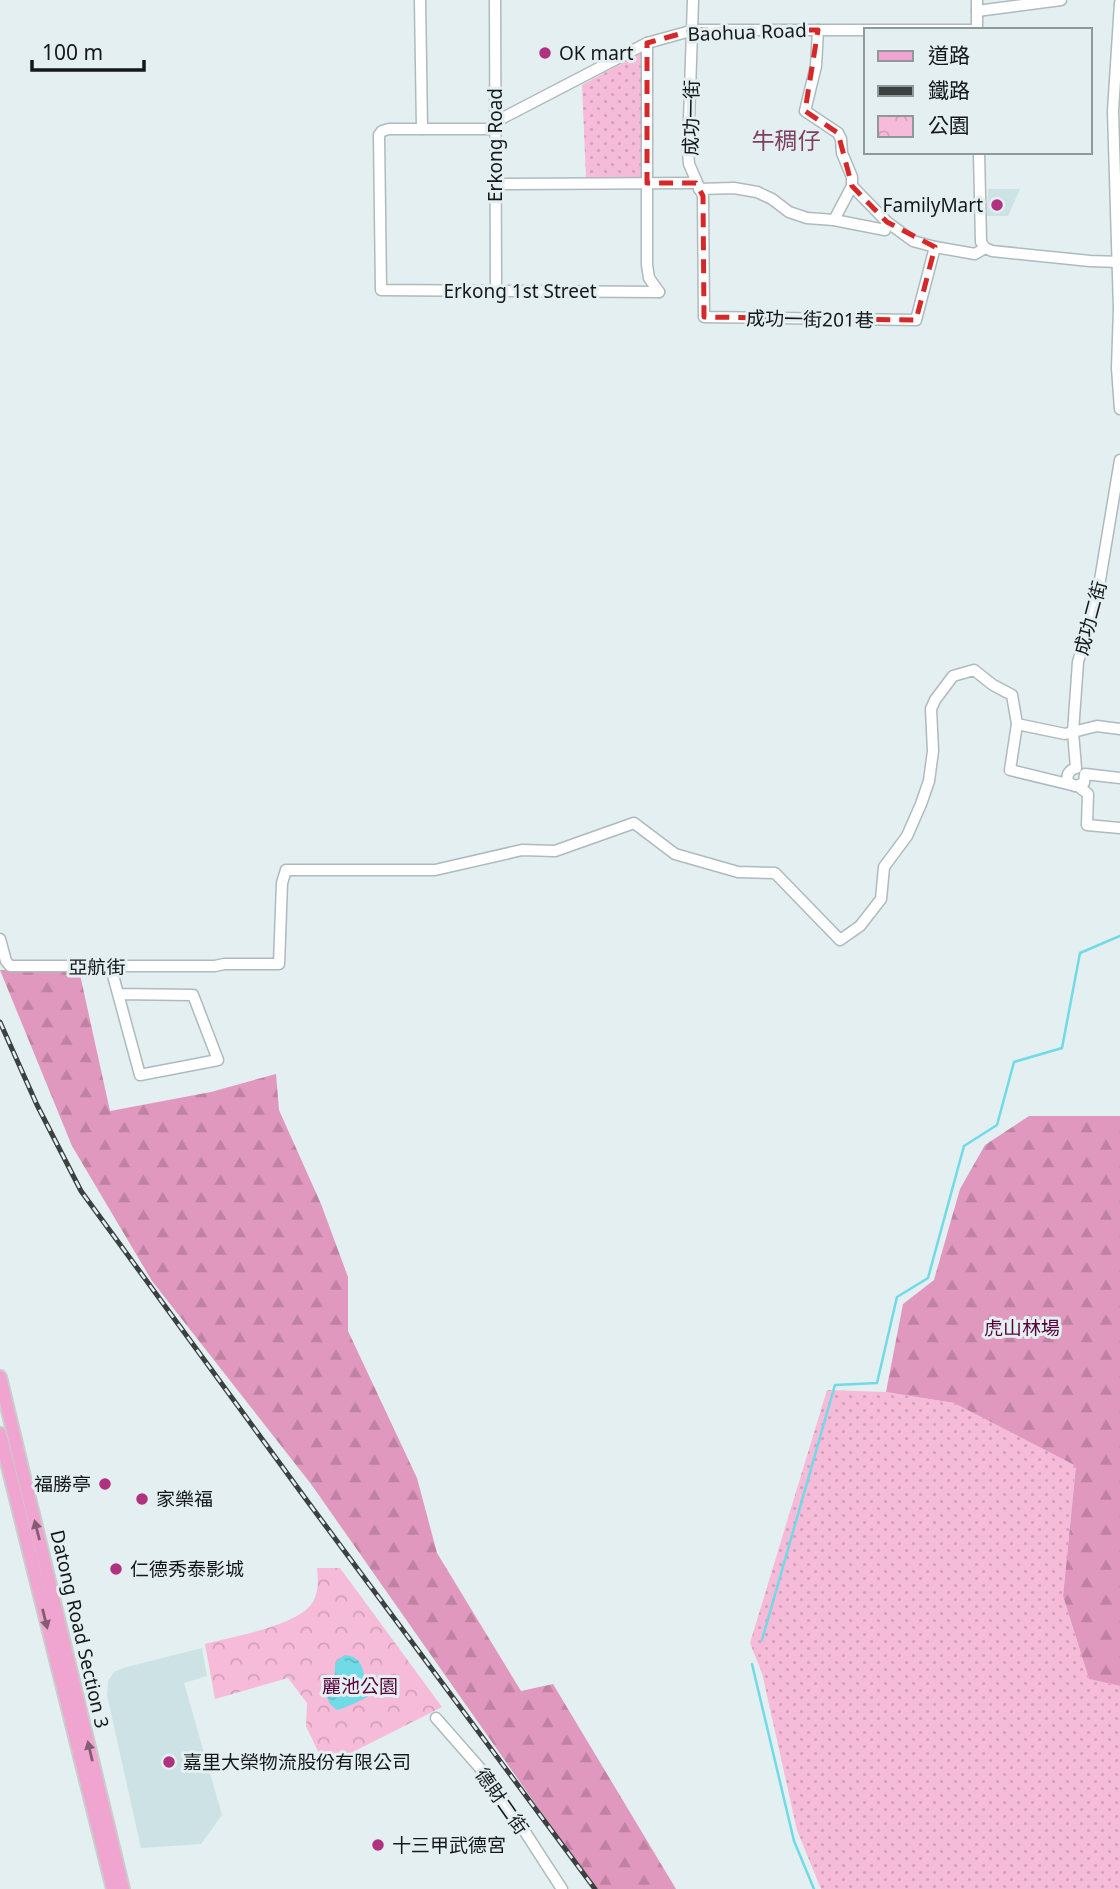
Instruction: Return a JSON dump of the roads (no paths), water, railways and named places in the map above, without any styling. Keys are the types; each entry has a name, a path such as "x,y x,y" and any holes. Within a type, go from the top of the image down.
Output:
{"main road":[{"name":"Datong Road Section 3","path":"0,1377 123,1889"},
{"name":"Datong Road Section 3","path":"0,1434 113,1889"}],"street":[{"path":"420,0 422,129"},
{"name":"Erkong Road","path":"495,0 496,290"},
{"name":"成功一街","path":"693,0 688,151 697,186 703,196 705,317"},
{"path":"977,28 977,5 1061,0"},
{"path":"1120,3 1113,111 1119,309 1116,368 1120,409"},
{"name":"Baohua Road","path":"380,290 379,135 382,131 495,125 647,43 694,30 864,30"},
{"path":"818,30 816,66 805,111 838,133 842,153 852,177 852,186 834,220"},
{"path":"647,43 647,183"},
{"path":"979,154 981,242 985,248 1077,260 1118,262"},
{"path":"495,184 647,183 734,188 757,192 789,212 807,218 834,220 885,230 887,222"},
{"name":"Erkong 1st Street","path":"380,290 659,292 651,283 648,272 647,183"},
{"path":"852,186 887,222 913,241 975,254 985,248"},
{"name":"成功一街201巷","path":"705,317 916,320 934,247"},
{"name":"成功二街","path":"1072,771 1078,662 1098,592 1120,460"},
{"name":"亞航街","path":"0,939 10,966 111,968 279,964 282,884 286,870 435,870 522,850 555,851 634,823 675,855 738,872 775,873 840,940 860,926 881,898 884,867 907,836 929,781 933,751 931,709 953,676 974,670 1012,695 1017,724"},
{"path":"1120,729 1097,726 1065,734 1017,724 1010,771 1077,786 1084,783 1085,774 1082,769 1072,771 1068,782 1077,786 1088,794 1087,825 1120,828"},
{"path":"1085,774 1120,778"},
{"path":"111,968 140,1076 218,1060 193,996 118,994"},
{"name":"德財二街","path":"436,1717 494,1784 562,1889"}],"water":[{"path":"345,1655 353,1657 361,1665 364,1677 370,1685 370,1695 337,1710 326,1695 335,1679 337,1661"}],"waterway":[{"path":"762,1640 835,1385 877,1383 897,1297 928,1278 964,1146 997,1125 1014,1062 1062,1048 1080,953 1120,936"},
{"path":"752,1664 794,1841 814,1889"}],"railway":[{"path":"0,1022 37,1105 81,1191 595,1889"}],"place":[{"name":"OK mart","path":"545,53"},
{"name":"FamilyMart","path":"997,205"},
{"name":"福勝亭","path":"105,1484"},
{"name":"家樂福","path":"142,1499"},
{"name":"仁德秀泰影城","path":"116,1569"},
{"name":"嘉里大榮物流股份有限公司","path":"169,1762"},
{"name":"十三甲武德宮","path":"378,1845"}],"district":[{"name":"牛稠仔","path":"786,140"}],"park label":[{"name":"虎山林場","path":"1022,1328"},
{"name":"麗池公園","path":"360,1686"}]}
